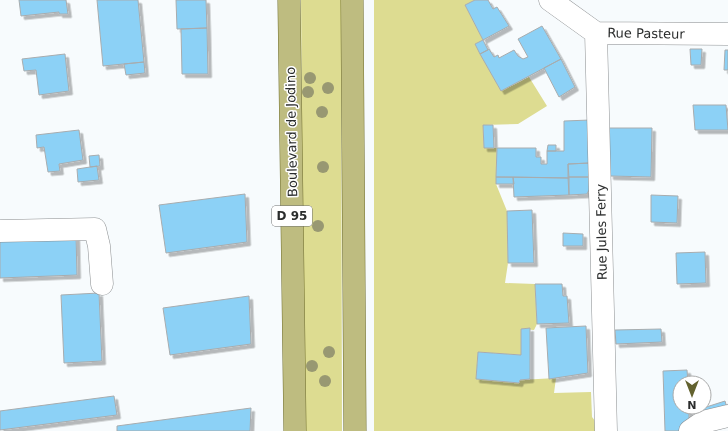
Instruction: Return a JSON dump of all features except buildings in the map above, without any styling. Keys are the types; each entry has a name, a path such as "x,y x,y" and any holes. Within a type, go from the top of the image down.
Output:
{"main road":[{"name":"Boulevard de Jodino","path":"289,0 294,431"},
{"path":"352,0 355,431"}],"street":[{"name":"Rue Pasteur","path":"550,0 596,33 728,34"},
{"name":"Rue Jules Ferry","path":"596,33 606,431"},
{"path":"0,231 95,229 99,246 102,284"},
{"path":"690,431 703,422 728,416"}],"shaded area":[{"path":"301,0 341,0 342,431 304,431"},
{"path":"374,0 475,0 465,5 483,40 475,44 501,91 529,77 547,106 518,124 483,125 484,148 497,148 496,184 507,211 508,263 505,283 535,284 537,324 534,330 521,329 521,355 478,352 476,379 519,383 520,380 556,378 554,393 591,392 592,417 596,422 596,431 374,431"}]}
